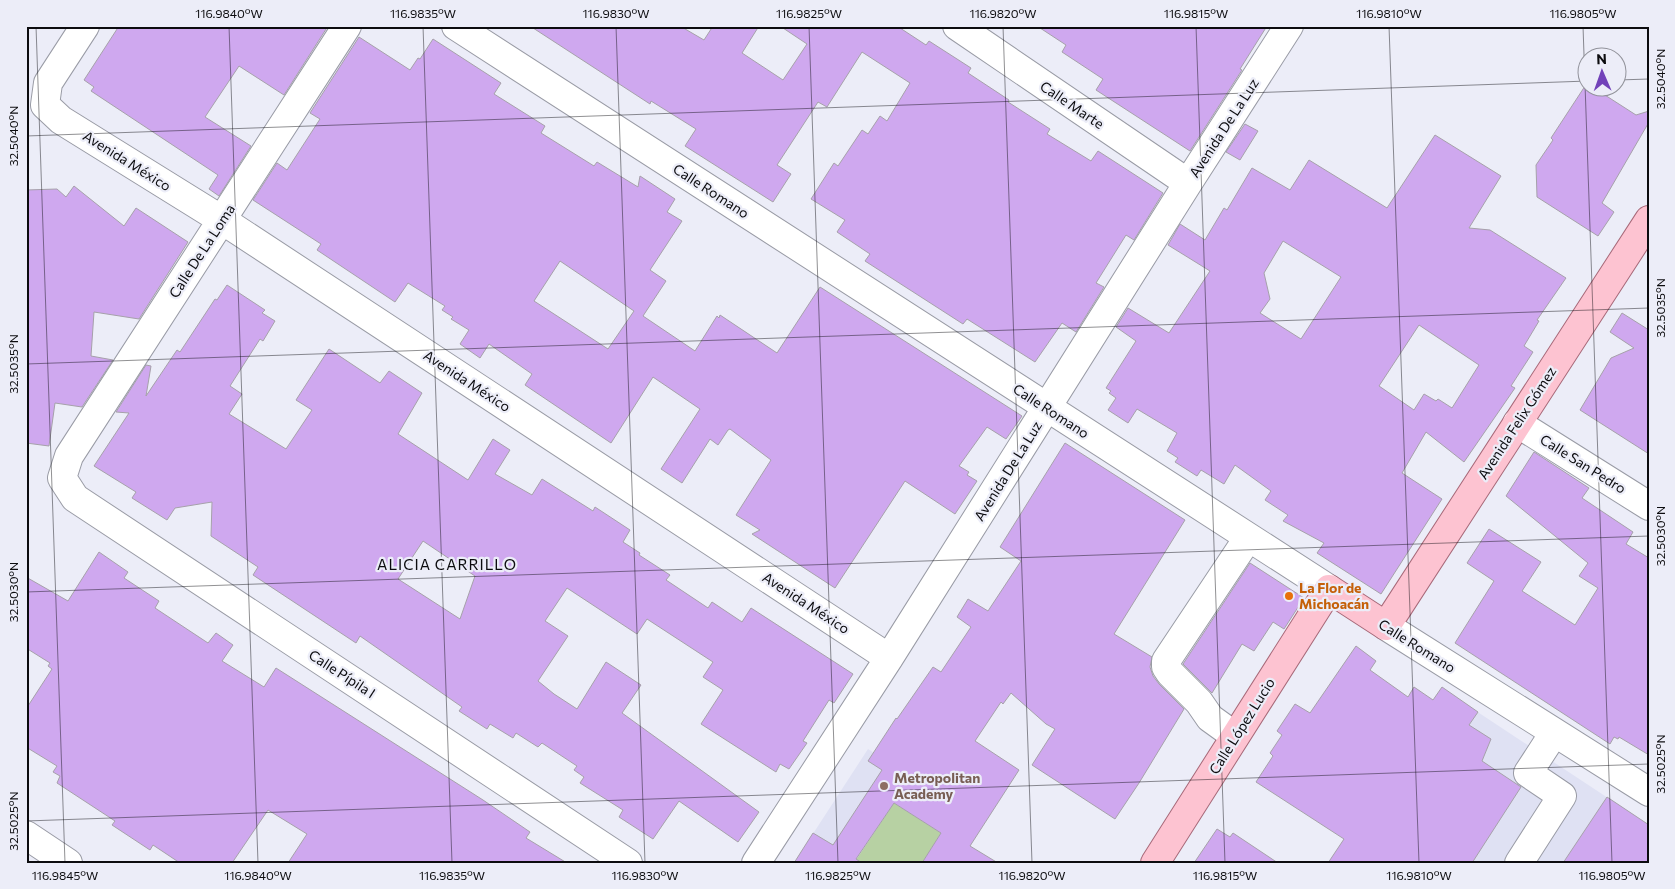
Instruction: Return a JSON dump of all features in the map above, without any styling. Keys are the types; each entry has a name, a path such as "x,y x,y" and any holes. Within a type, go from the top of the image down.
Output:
{"main road":[{"name":"Avenida Felix Gómez","path":"1386,626 1649,220"},
{"name":"Calle Romano","path":"1329,589 1386,626"},
{"name":"Calle López Lucio","path":"1155,863 1329,589"}],"street":[{"name":"Avenida México","path":"85,26 48,83 46,105 61,120 222,220 889,658"},
{"name":"Calle De La Loma","path":"62,478 69,456 347,26"},
{"name":"Calle Romano","path":"456,26 1047,409 1329,589"},
{"name":"Avenida De La Luz","path":"756,863 889,658 1289,26"},
{"name":"Calle Marte","path":"968,29 1188,183"},
{"name":"Calle San Pedro","path":"1517,423 1649,506"},
{"name":"Calle Pípila I","path":"62,478 76,498 628,863"},
{"path":"1235,736 1210,718 1192,694 1170,674 1166,667 1166,661 1248,538"},
{"name":"Calle Romano","path":"1386,626 1649,792"},
{"path":"1519,863 1562,796 1528,773 1554,733"},
{"path":"26,835 68,863"}],"shaded area":[{"path":"1464,703 1649,825 1649,863 1359,863"},
{"name":"Metropolitan Academy","path":"868,749 983,824 957,863 794,863"}],"green space":[{"path":"894,803 941,833 922,863 854,863"}],"building":[{"path":"119,26 328,26 284,95 239,66 205,117 251,146 219,196 209,189 218,175 91,91 94,87 84,80"},
{"path":"530,26 680,26 704,40 713,26 759,26 742,53 783,80 807,44 780,26 897,26 926,45 929,41 971,68 968,73 1050,129 1047,134 1091,161 1098,151 1163,193 1134,240 1126,235 1096,283 1104,287 1076,332 1062,323 1035,362 967,319 963,324 865,261 870,254 837,232 845,220 811,199 834,163 838,166 862,130 868,134 880,116 887,121 910,83 862,52 827,107 818,102 777,165 791,174 773,202 685,146 696,129 651,101 650,104"},
{"path":"1037,26 1267,26 1240,69 1242,70 1190,151 1096,90 1103,79 1062,52 1066,45"},
{"path":"359,37 410,70 433,39 501,83 494,94 545,126 541,133 594,166 597,162 638,187 640,176 675,199 667,212 682,221 650,270 666,281 643,316 695,351 717,316 719,318 720,315 777,353 820,287 1022,416 1006,439 987,427 959,466 969,472 967,475 977,481 955,514 905,481 835,588 752,534 760,530 736,515 771,460 730,429 718,445 710,439 682,483 661,469 700,409 653,377 611,443 525,385 532,374 489,344 480,358 460,344 469,330 451,319 453,317 442,310 445,306 408,283 395,302 317,250 321,244 253,200 277,163 287,170 320,119 310,113","holes":["560,261 634,311 608,349 534,301"]},
{"path":"1578,97 1610,98 1636,115 1649,111 1649,122 1602,203 1614,212 1598,236 1537,197 1536,165 1553,140 1551,138"},
{"path":"1245,124 1258,131 1240,160 1226,152"},
{"path":"1435,135 1501,176 1469,228 1490,230 1566,278 1537,320 1539,321 1524,346 1533,352 1511,386 1515,388 1464,462 1426,432 1402,473 1442,499 1381,594 1317,553 1324,543 1283,521 1288,515 1265,500 1271,491 1235,465 1224,484 1201,470 1197,476 1175,462 1178,458 1167,451 1177,433 1137,409 1128,423 1108,410 1116,398 1106,388 1136,341 1116,327 1128,308 1169,333 1210,271 1168,245 1180,224 1205,240 1224,208 1227,210 1252,168 1290,190 1309,160 1387,208","holes":["1283,241 1341,277 1301,339 1260,313 1270,299 1264,273","1419,325 1479,365 1452,408 1438,399 1436,401 1424,394 1414,410 1379,386"]},
{"path":"74,186 124,226 136,208 188,242 139,319 94,312 91,356 113,360 82,407 55,403 49,446 26,443 26,190 57,189 66,197"},
{"path":"227,285 265,310 262,313 275,321 263,341 260,339 230,386 242,394 229,414 286,449 312,410 296,400 329,349 380,383 389,371 422,393 398,434 468,480 493,439 510,450 495,474 532,495 542,479 593,511 595,507 630,530 623,542 670,575 666,580 708,608 712,602 742,622 751,608 853,674 834,703 829,700 803,741 807,743 789,769 780,764 776,772 701,724 723,690 703,677 713,662 647,619 637,634 567,588 545,621 568,636 538,681 577,709 606,662 641,685 622,713 759,812 738,842 679,801 653,839 619,817 623,810 580,783 584,777 574,770 577,766 542,743 538,747 516,733 513,738 490,724 487,729 459,711 462,707 360,636 356,643 253,575 258,567 211,536 212,502 175,508 167,520 132,498 136,492 94,466 129,413 116,412 146,365 151,366 146,396 177,350 180,352 215,299 217,300","holes":["423,541 475,576 460,619 398,579"]},
{"path":"1622,313 1649,330 1649,454 1580,410 1611,358 1634,348 1610,332"},
{"path":"1065,443 1185,520 1114,634 1152,657 1150,667 1153,676 1184,709 1139,783 1115,819 1032,765 1055,729 1046,724 1011,693 1003,704 1001,702 975,741 1019,770 970,846 998,863 922,863 941,833 894,803 856,859 862,863 794,863 813,833 833,845 882,770 868,761 933,667 941,672 971,627 957,617 968,599 988,611 1021,561 1000,547"},
{"path":"1534,452 1589,488 1582,498 1633,532 1626,544 1649,558 1649,755 1619,737 1618,739 1614,737 1610,744 1455,643 1494,581 1467,563 1489,529 1541,562 1522,591 1575,625 1598,588 1579,576 1588,563 1506,496"},
{"path":"99,552 128,572 124,578 159,601 155,608 208,643 216,633 233,645 222,661 264,687 276,668 483,800 530,832 526,838 567,863 288,863 307,834 268,810 232,863 180,863 153,845 150,850 112,825 115,821 57,783 60,776 53,772 57,766 26,747 26,709 52,669 48,666 50,663 26,648 26,577 68,601"},
{"path":"1250,563 1304,598 1284,629 1273,622 1254,651 1242,644 1212,693 1183,664"},
{"path":"1356,646 1376,661 1370,670 1408,697 1414,687 1433,700 1442,687 1478,712 1469,725 1491,739 1482,761 1521,787 1472,863 1328,863 1344,839 1256,782 1273,756 1270,753 1282,735 1277,731 1295,704 1310,713"},
{"path":"1607,797 1649,825 1649,863 1563,863"},
{"path":"1217,829 1230,837 1233,833 1278,863 1194,863"}],"place":[{"name":"La Flor de Michoacán","path":"1289,596"},
{"name":"Metropolitan Academy","path":"884,786"}],"district":[{"name":"ALICIA CARRILLO","path":"447,565"}]}
